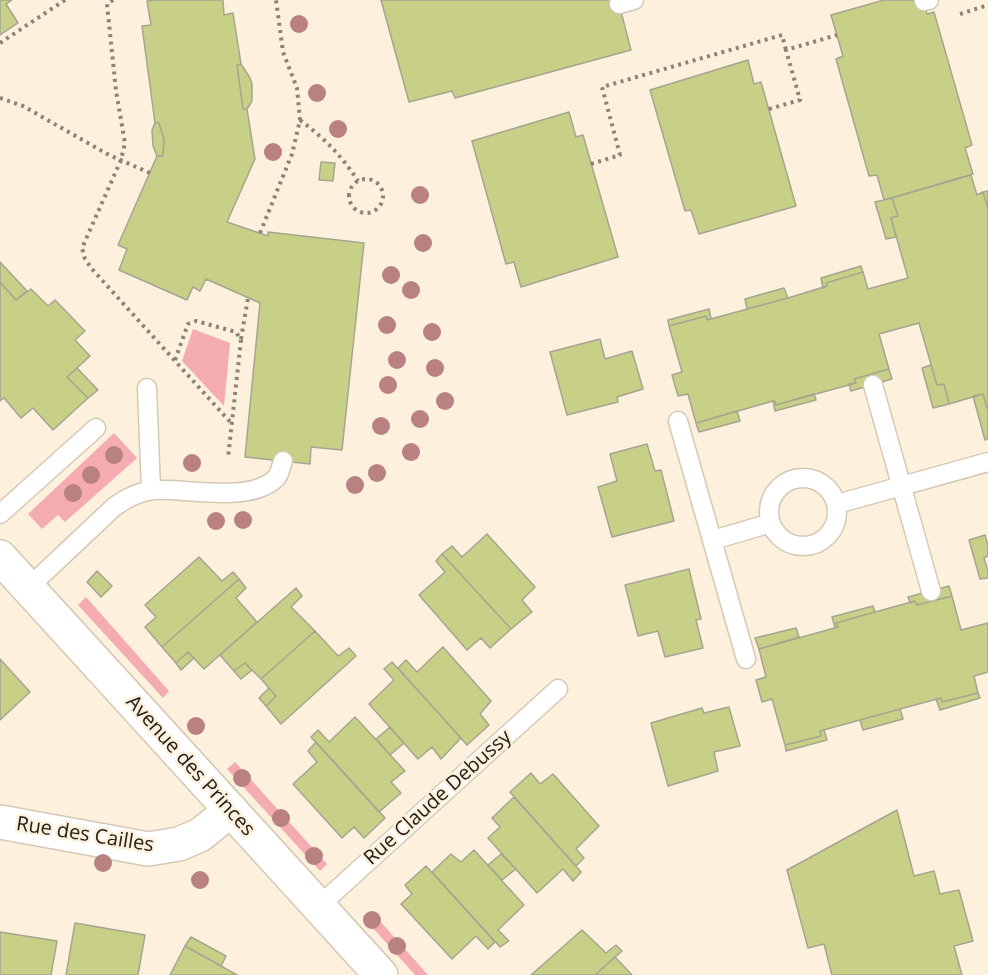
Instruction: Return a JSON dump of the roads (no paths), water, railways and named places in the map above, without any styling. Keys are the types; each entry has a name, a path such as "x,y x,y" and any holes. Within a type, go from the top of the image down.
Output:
{"main road":[{"name":"Avenue des Princes","path":"0,557 381,975"},
{"name":"Rue des Cailles","path":"0,822 148,849 179,844 200,835 231,810"}],"lane":[{"path":"873,385 931,591"},
{"path":"147,387 151,490"},
{"path":"678,421 746,658"},
{"path":"0,514 96,428"},
{"path":"28,588 128,496 151,490 245,493 265,486 278,477 283,461"},
{"path":"837,504 988,462"},
{"path":"804,478 825,485 837,504 835,526 828,536 818,543 807,546 785,541 776,533 771,523 769,512 776,492 784,484 793,480 804,478"},
{"path":"713,540 771,523"},
{"name":"Rue Claude Debussy","path":"319,906 558,688"}]}
